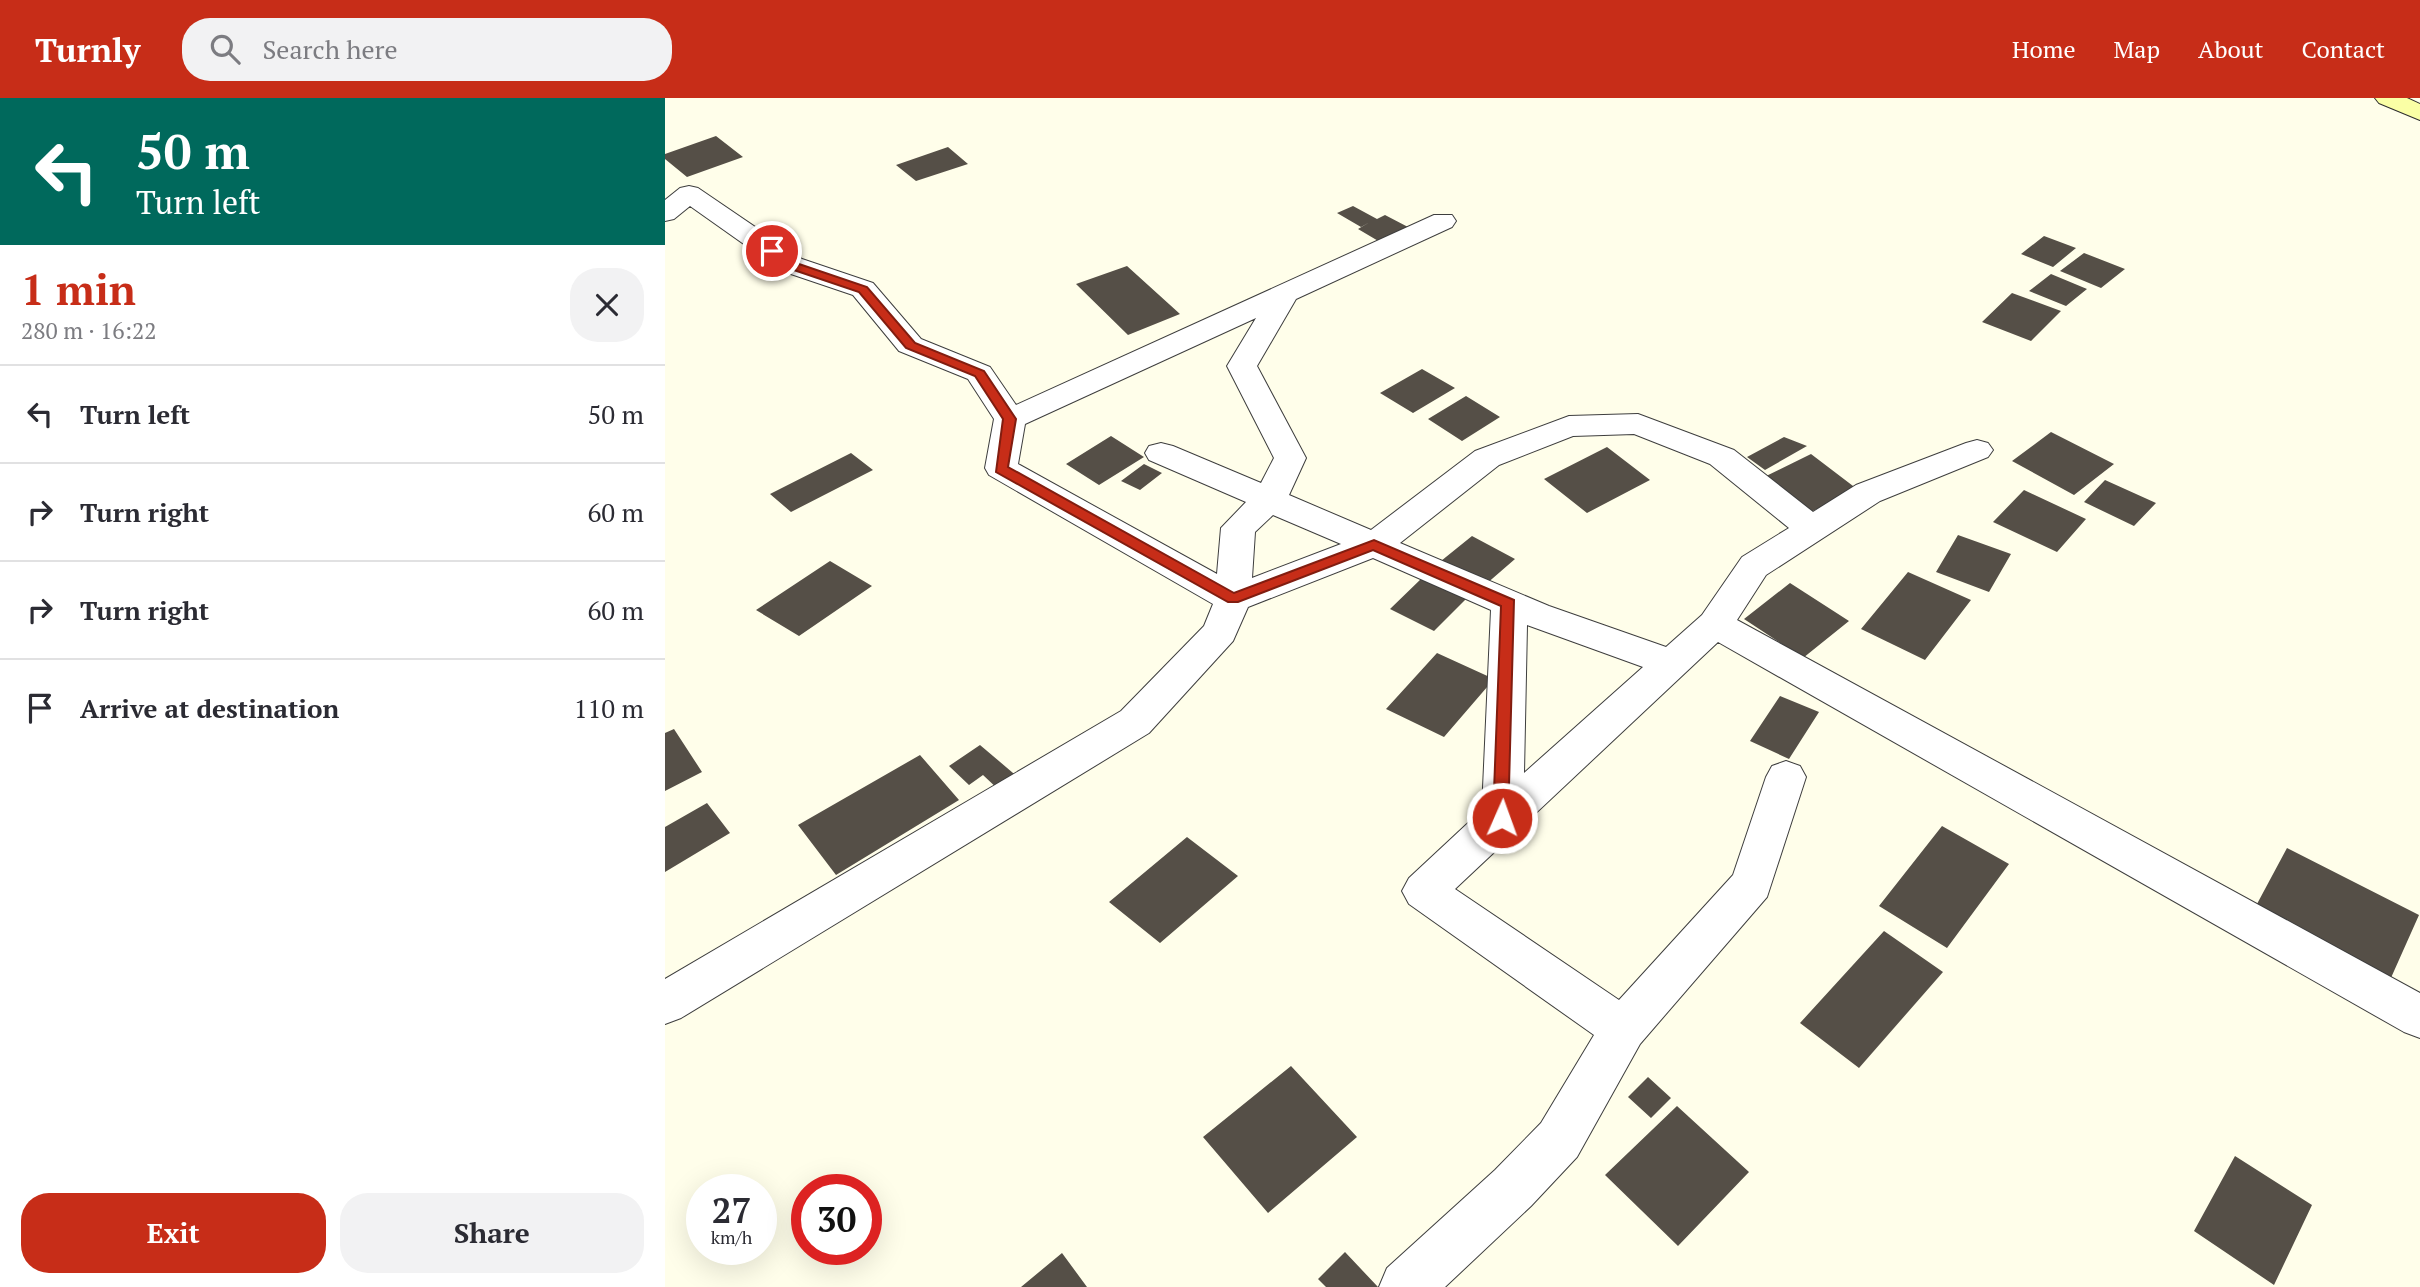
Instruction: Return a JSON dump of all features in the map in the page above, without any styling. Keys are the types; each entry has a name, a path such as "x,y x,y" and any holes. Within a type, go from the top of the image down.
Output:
{"street":[{"path":"2387,98 2420,113"},
{"path":"665,213 689,194 792,265 863,289 910,345 979,373 1010,419 1001,468 1233,599"},
{"path":"1010,419 1136,365 1443,221"},
{"path":"665,1003 1135,722 1220,632 1233,599 1238,528 1270,499 1290,458 1242,366 1285,293"},
{"path":"1233,599 1374,545 1487,458 1569,426 1638,424 1722,457 1812,529"},
{"path":"1623,1029 1425,891 1715,624 1754,566 1868,493 1977,450"},
{"path":"1161,453 1509,604 1615,645 1672,663"},
{"path":"1502,818 1509,604"},
{"path":"1715,624 2420,1017"},
{"path":"1406,1287 1513,1188 1559,1140 1623,1029 1752,884 1786,777"}],"building":[{"path":"716,136 743,157 687,177 665,159 665,154"},
{"path":"948,147 968,164 916,181 896,165"},
{"path":"1353,206 1377,219 1385,215 1408,227 1380,242 1358,229 1370,222 1361,227 1337,213"},
{"path":"2044,236 2076,248 2053,267 2021,254"},
{"path":"2084,253 2125,269 2101,288 2060,271"},
{"path":"1127,266 1180,314 1128,335 1076,284"},
{"path":"2051,274 2087,289 2066,306 2029,291"},
{"path":"2012,293 2061,311 2031,341 1982,322"},
{"path":"1422,369 1455,388 1413,413 1380,393"},
{"path":"1466,396 1500,417 1462,441 1428,419"},
{"path":"2051,432 2114,464 2074,495 2012,461"},
{"path":"1111,436 1144,457 1099,485 1066,464"},
{"path":"1784,437 1807,446 1765,470 1747,457"},
{"path":"1607,447 1650,480 1587,513 1544,479"},
{"path":"851,453 873,470 791,512 770,494"},
{"path":"1811,454 1857,489 1805,515 1760,479"},
{"path":"1144,464 1162,473 1140,490 1121,481"},
{"path":"2105,480 2156,503 2134,526 2084,502"},
{"path":"2024,490 2086,519 2057,552 1993,522"},
{"path":"1958,535 2011,554 1989,592 1936,572"},
{"path":"1472,536 1515,559 1485,585 1441,561"},
{"path":"830,561 872,586 799,636 756,610"},
{"path":"1908,572 1971,600 1925,660 1861,629"},
{"path":"1422,578 1466,599 1434,631 1390,609"},
{"path":"1790,583 1849,621 1803,658 1744,619"},
{"path":"1437,653 1494,679 1444,737 1386,709"},
{"path":"1780,696 1819,712 1789,759 1750,741"},
{"path":"674,729 702,772 665,791 665,733"},
{"path":"980,745 1019,778 1000,791 983,775 969,785 949,766"},
{"path":"920,755 959,800 836,875 798,825"},
{"path":"707,803 730,833 665,872 665,827"},
{"path":"1942,826 2009,864 1947,948 1879,906"},
{"path":"1187,837 1238,876 1160,943 1109,902"},
{"path":"2287,848 2419,915 2386,989 2250,917"},
{"path":"1884,931 1943,972 1859,1068 1800,1023"},
{"path":"1291,1066 1357,1137 1268,1213 1203,1137"},
{"path":"1648,1077 1671,1098 1651,1118 1628,1097"},
{"path":"1677,1106 1749,1172 1678,1246 1605,1175"},
{"path":"2235,1156 2312,1205 2274,1285 2194,1231"},
{"path":"1345,1252 1378,1287 1326,1287 1318,1279"},
{"path":"1062,1253 1087,1287 1021,1287"}],"route":[{"path":"772,251 792,265 863,289 910,345 979,373 1010,419 1001,468 1233,599 1374,545 1509,604 1502,818"}]}
